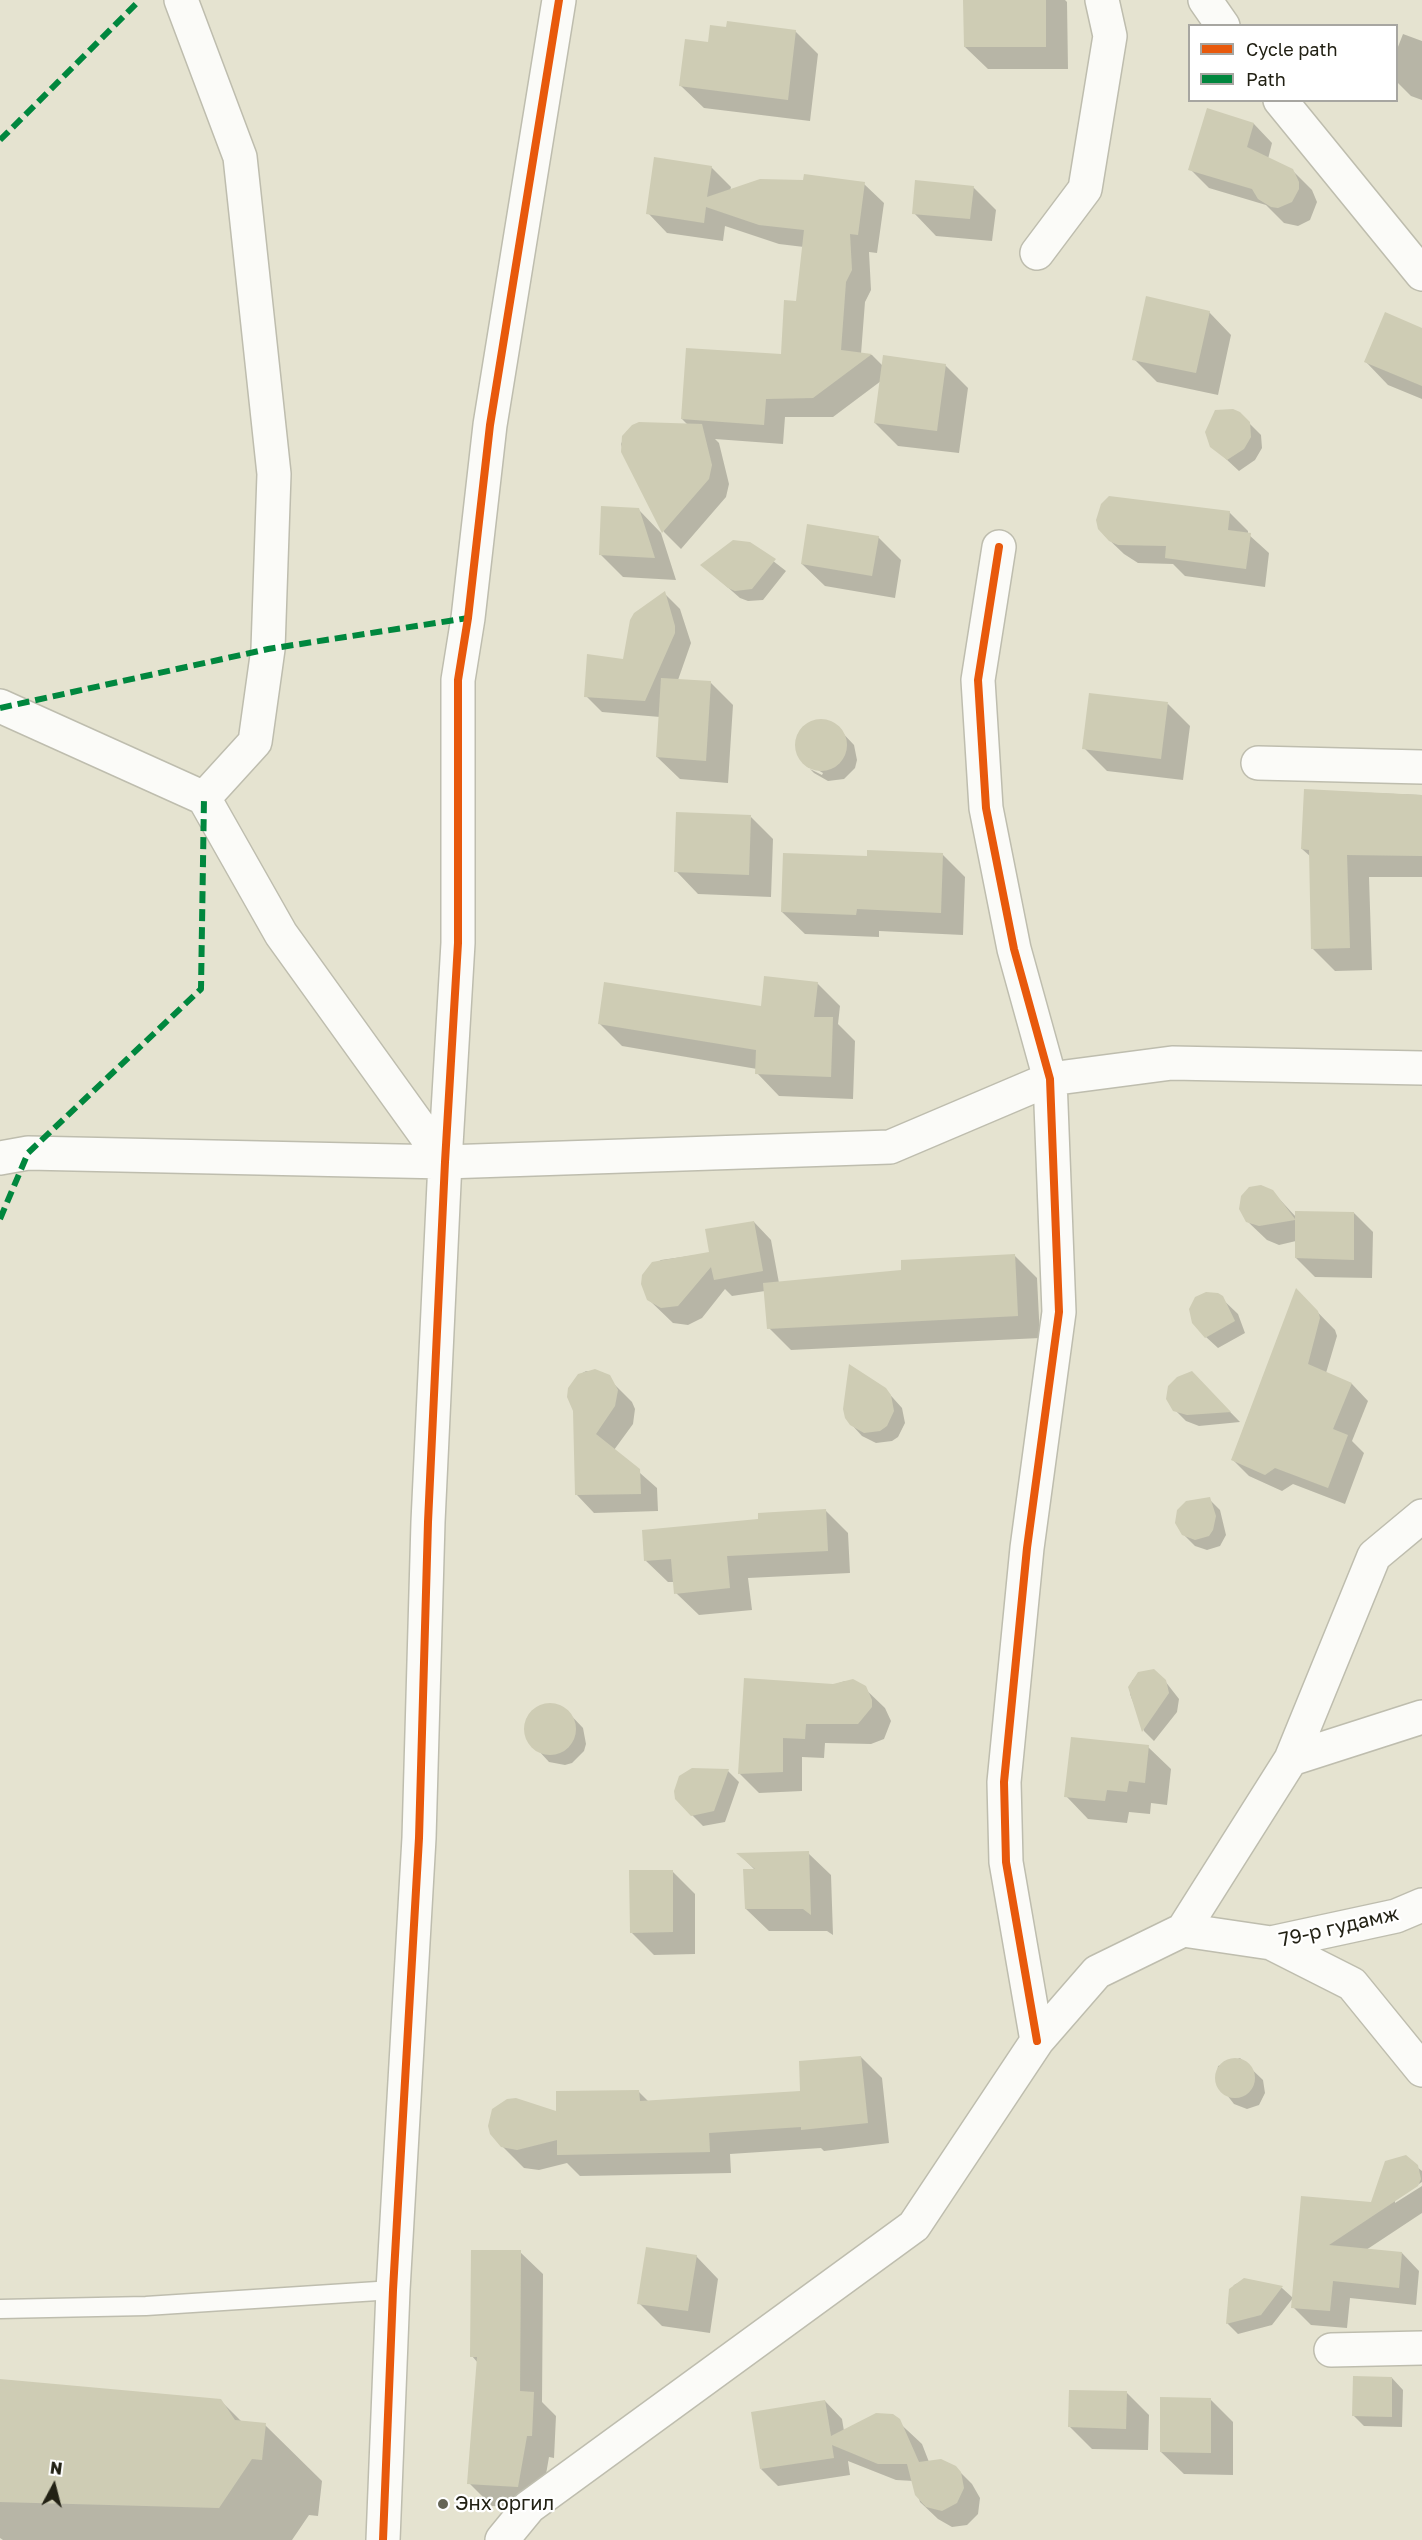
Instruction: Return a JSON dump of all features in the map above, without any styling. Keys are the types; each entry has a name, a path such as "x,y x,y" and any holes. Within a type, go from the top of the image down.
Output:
{"street":[{"path":"180,0 240,157 274,474 268,649 255,742 204,798"},
{"path":"383,2540 393,2290 419,1838 428,1522 458,943 458,680 468,618 490,424 559,0"},
{"path":"1037,253 1085,189 1110,36 1102,0"},
{"path":"1205,0 1222,24"},
{"path":"1282,102 1422,274"},
{"path":"999,547 978,680 986,808 1014,949 1050,1079 1059,1312 1027,1548 1004,1782 1006,1862 1037,2041"},
{"path":"0,706 204,798 281,934 445,1162"},
{"path":"1258,763 1422,767"},
{"path":"0,1158 28,1153 445,1162 890,1147 1050,1079 1172,1063 1422,1068"},
{"path":"502,2540 530,2507 914,2226 1037,2041 1097,1972 1183,1930 1291,1759 1374,1556 1422,1515"},
{"path":"1291,1759 1422,1717"},
{"name":"79-р гудамж","path":"1183,1930 1271,1943 1396,1916 1422,1905"},
{"path":"1271,1943 1352,1984 1422,2070"},
{"path":"1331,2350 1422,2348"}],"lane":[{"path":"0,2309 146,2306 393,2290"}],"building":[{"path":"963,0 1046,0 1046,47 964,47"},
{"path":"727,21 796,30 788,100 679,86 685,39 708,42 710,25 726,27"},
{"path":"1207,108 1254,123 1247,147 1293,169 1299,182 1299,189 1292,202 1278,208 1271,207 1258,199 1252,189 1188,170"},
{"path":"654,157 712,166 707,197 760,179 803,180 804,174 865,182 858,235 850,234 852,270 846,282 841,350 872,354 813,398 766,399 764,425 681,419 686,348 781,354 784,300 796,301 804,230 759,225 706,207 704,223 646,214"},
{"path":"915,180 974,186 970,219 912,214"},
{"path":"1146,296 1210,311 1196,373 1132,360"},
{"path":"1385,312 1422,328 1422,386 1364,362"},
{"path":"883,355 946,364 937,431 874,423"},
{"path":"1233,409 1240,412 1250,422 1251,437 1244,449 1227,460 1210,447 1205,432 1215,410"},
{"path":"639,422 702,424 712,465 709,479 662,533 621,452 622,436 632,425"},
{"path":"1109,496 1230,511 1228,530 1251,533 1246,569 1165,558 1166,546 1118,545 1109,541 1098,529 1096,520 1101,504"},
{"path":"601,506 639,508 655,558 599,555"},
{"path":"807,524 879,536 872,576 801,564"},
{"path":"733,540 750,542 776,559 752,589 735,591 728,588 700,565"},
{"path":"665,591 675,633 645,701 584,697 587,654 623,659 630,620 634,613"},
{"path":"661,678 711,681 706,761 656,757"},
{"path":"1089,693 1168,702 1161,759 1082,749"},
{"path":"821,719 831,721 839,727 845,735 847,745 845,755 839,763 831,769 821,771 811,769 803,763 797,755 795,745 797,735 803,727 811,721"},
{"path":"1304,789 1422,795 1422,856 1347,855 1350,948 1311,949 1309,850 1301,849"},
{"path":"676,812 751,815 749,875 674,872"},
{"path":"867,850 943,853 941,913 857,909 856,915 781,912 783,853 867,856"},
{"path":"764,976 818,982 814,1017 833,1017 831,1077 755,1074 756,1050 598,1024 604,982 761,1006"},
{"path":"1261,1185 1273,1190 1295,1219 1295,1211 1354,1212 1354,1260 1295,1258 1295,1220 1259,1226 1246,1222 1239,1209 1241,1196 1249,1187"},
{"path":"754,1221 763,1271 714,1280 711,1267 678,1306 661,1308 647,1300 641,1284 642,1275 652,1262 709,1252 705,1229"},
{"path":"1015,1254 1018,1316 767,1329 763,1283 901,1270 901,1260"},
{"path":"1296,1288 1318,1311 1320,1318 1308,1364 1352,1383 1333,1429 1348,1435 1328,1488 1275,1468 1265,1475 1231,1460"},
{"path":"1206,1292 1223,1296 1235,1321 1205,1338 1192,1323 1189,1309 1195,1297"},
{"path":"849,1364 886,1388 891,1395 894,1411 887,1426 880,1431 864,1433 850,1425 845,1418 843,1409"},
{"path":"595,1369 610,1375 618,1390 615,1406 596,1434 640,1469 641,1494 575,1495 573,1411 567,1397 568,1388 578,1374"},
{"path":"1192,1371 1231,1412 1187,1415 1173,1411 1166,1399 1168,1386 1177,1377"},
{"path":"1210,1497 1216,1516 1209,1536 1195,1540 1182,1535 1175,1523 1177,1510 1186,1501"},
{"path":"826,1509 828,1551 727,1556 730,1588 674,1594 671,1559 644,1561 642,1530 758,1519 758,1513"},
{"path":"1154,1669 1166,1680 1169,1693 1142,1732 1128,1687 1138,1672"},
{"path":"744,1678 833,1684 853,1679 866,1686 872,1700 872,1707 858,1724 806,1724 805,1739 783,1738 783,1772 738,1774"},
{"path":"550,1703 560,1705 568,1711 574,1719 576,1729 574,1739 568,1747 560,1753 550,1755 540,1753 532,1747 526,1739 524,1729 526,1719 532,1711 540,1705"},
{"path":"1071,1737 1149,1745 1145,1783 1129,1781 1127,1792 1107,1790 1105,1801 1064,1797"},
{"path":"692,1768 729,1769 714,1811 691,1816 675,1799 674,1791 679,1776"},
{"path":"809,1851 811,1915 803,1909 745,1909 743,1869 755,1869 736,1853"},
{"path":"629,1870 673,1870 673,1932 630,1933"},
{"path":"861,2056 868,2123 801,2130 801,2127 709,2133 710,2152 557,2155 557,2140 517,2150 501,2147 490,2134 488,2126 492,2109 507,2099 516,2098 556,2111 556,2091 639,2090 640,2101 800,2091 799,2061"},
{"path":"1235,2058 1243,2059 1249,2064 1254,2070 1254,2086 1249,2092 1243,2097 1235,2098 1227,2097 1221,2092 1216,2086 1215,2078 1216,2070 1221,2064 1227,2059"},
{"path":"1406,2155 1418,2165 1421,2179 1418,2186 1329,2245 1402,2252 1399,2288 1333,2281 1330,2311 1291,2308 1301,2196 1371,2202 1385,2161"},
{"path":"646,2247 697,2255 688,2311 637,2304"},
{"path":"471,2250 521,2250 520,2391 534,2392 532,2436 527,2436 518,2487 467,2484 477,2357 470,2357"},
{"path":"1244,2278 1283,2286 1261,2315 1226,2324 1229,2289"},
{"path":"1353,2376 1392,2377 1392,2417 1352,2416"},
{"path":"0,2379 221,2399 235,2420 266,2423 262,2460 252,2459 219,2508 0,2502"},
{"path":"1069,2390 1127,2391 1126,2429 1068,2427"},
{"path":"1160,2397 1211,2398 1211,2453 1160,2452"},
{"path":"825,2400 831,2436 876,2413 893,2414 900,2419 919,2462 941,2459 956,2466 961,2472 964,2488 957,2503 942,2511 926,2507 915,2495 907,2464 878,2464 832,2445 834,2458 760,2469 751,2412"}],"marked path":[{"path":"0,140 140,0"},
{"path":"0,708 268,649 468,618"},
{"path":"0,1219 28,1153 201,989 204,798"}],"cycle path":[{"path":"383,2540 393,2290 419,1838 428,1522 458,943 458,680 468,618 490,425 559,0"},
{"path":"999,547 978,680 986,808 1014,949 1050,1079 1059,1312 1027,1548 1004,1782 1006,1862 1037,2041"}],"place":[{"name":"Энх оргил","path":"443,2504"}]}
